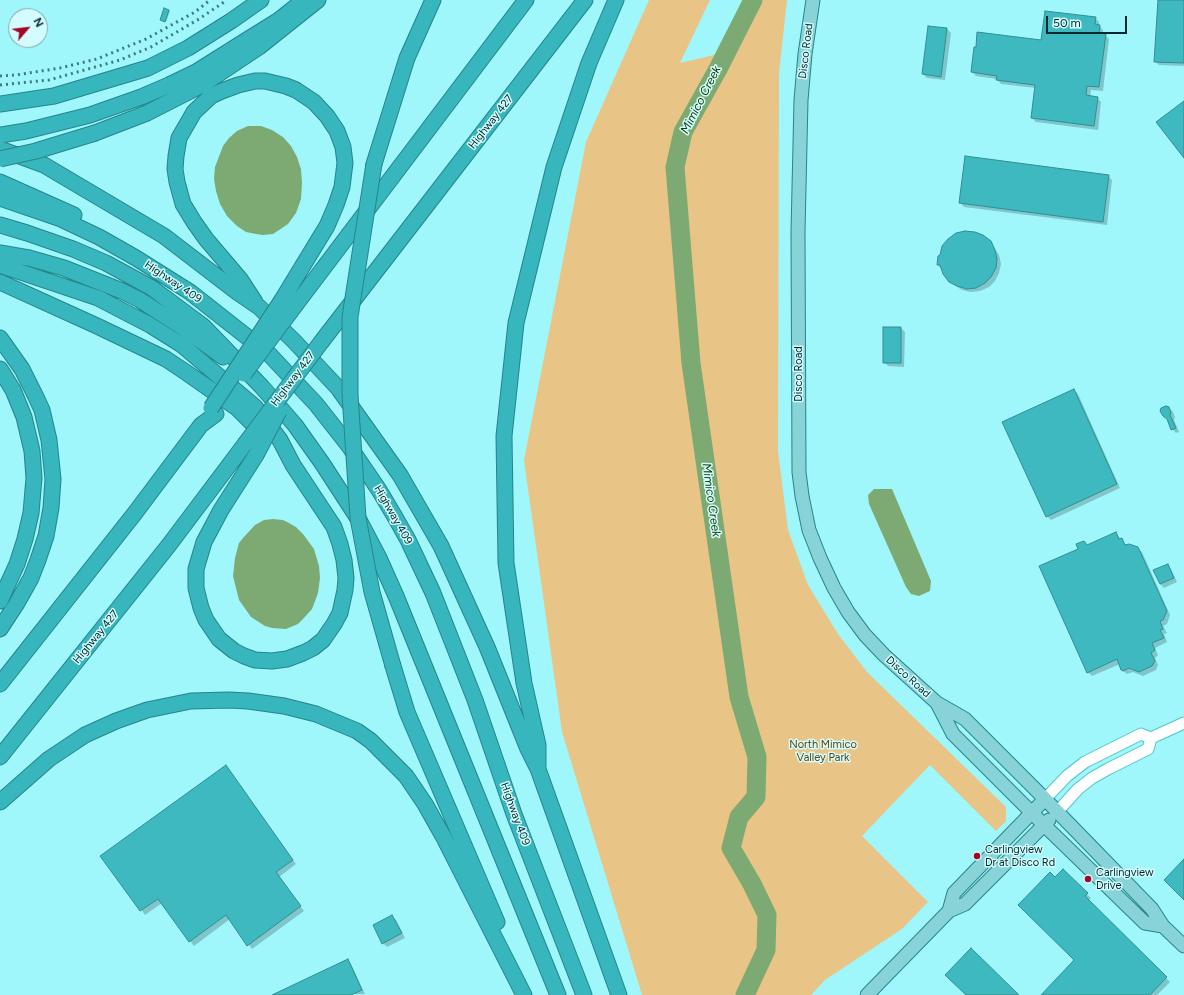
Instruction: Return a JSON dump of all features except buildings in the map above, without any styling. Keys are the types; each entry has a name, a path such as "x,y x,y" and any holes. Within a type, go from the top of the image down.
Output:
{"highway":[{"path":"0,104 54,96 148,68 188,48 261,0"},
{"path":"0,136 90,115 134,99 196,72 273,23 304,0"},
{"path":"0,158 36,151 95,133 147,113 202,85 260,47 318,0"},
{"path":"433,0 408,58 374,164 350,317 350,394 358,518 372,592 392,666 407,712 529,995"},
{"path":"0,684 213,411 286,306 526,0"},
{"name":"Highway 427","path":"0,757 169,545 322,341 585,0"},
{"path":"538,769 538,745 524,683 506,563 504,436 516,323 554,167 588,63 616,0"},
{"path":"259,307 240,278 214,248 194,222 183,204 175,169 179,138 194,112 207,100 222,91 234,86 256,81 265,81 286,86 296,90 314,102 327,116 336,131 342,147 345,163 340,197 286,306"},
{"path":"0,149 44,165 164,236 259,307 294,341 338,388 400,475 442,546 487,647 528,749 538,769 619,995"},
{"path":"0,182 63,209 100,228 136,258"},
{"name":"Highway 409","path":"0,198 60,219 100,237 190,292 270,355 316,404 349,446 379,490 408,540 433,592 475,700 514,814 584,995"},
{"name":"Highway 409","path":"0,225 73,249 106,263 152,288 203,326 262,386 295,425 359,520 379,558 396,596 558,995"},
{"path":"1,261 29,258 64,268 122,291 140,300 182,327 262,386"},
{"path":"1,261 98,298 131,315 182,345 255,407 280,440 294,465 334,527 344,560 346,578 345,590 340,613 334,624 323,640 313,648 287,659 272,661 255,660 234,651 219,639 212,630 201,608 196,588 196,569 204,542 221,510 256,455 302,368"},
{"path":"0,282 142,347 187,373 237,408 294,465"},
{"path":"0,338 22,369 39,404 49,440 53,479 51,508 46,536 38,560 31,578 17,604 0,629"},
{"path":"0,369 13,390 24,417 31,444 34,478 32,513 25,539 17,564 0,601"},
{"path":"0,802 49,759 74,742 98,728 147,710 191,701 229,700 284,706 316,714 357,731 371,741 406,776 425,804 443,836 524,995"}],"main road":[{"name":"Disco Road","path":"813,0 805,54 801,100 798,240 799,464 802,496 809,530 834,588 848,612 865,635 879,650 937,703 965,719 1152,909 1163,926 1184,946"},
{"name":"Disco Road","path":"937,703 953,734 1044,825 1145,923 1163,926"},
{"path":"948,911 954,893 1045,799"},
{"path":"867,995 948,911 965,904 1057,812"}],"street":[{"path":"1045,799 1067,776 1085,762 1141,734 1151,738 1184,723"},
{"path":"1057,812 1078,789 1092,778 1148,749 1151,738"}],"green space":[{"name":"North Mimico Valley Park","path":"649,0 710,0 680,63 714,55 742,32 758,0 787,0 779,73 778,451 788,530 808,585 838,634 867,672 1006,807 1006,821 996,831 930,765 862,836 928,902 902,929 825,980 811,995 642,995 562,732 524,460 586,142","holes":["673,158 720,534 722,562 713,553"]}],"shaded area":[{"path":"248,126 261,126 272,130 283,137 291,146 301,169 301,199 296,213 288,224 273,234 263,235 246,232 237,226 227,216 220,204 216,191 214,179 215,167 223,146 237,131"},
{"path":"874,489 892,489 931,581 930,591 919,596 911,594 906,587 869,504 868,495"},
{"path":"273,519 287,522 296,527 303,534 314,549 319,566 320,578 318,593 312,609 298,624 286,629 265,626 251,617 239,600 233,576 235,558 239,543 255,525 264,520"}],"waterway":[{"name":"Mimico Creek","path":"745,995 766,950 767,915 752,884 731,848 739,817 756,797 757,757 739,697 691,363 675,167 683,132 718,69 753,0"}],"railway":[{"path":"0,76 60,68 97,59 146,39 195,12 210,0"},
{"path":"0,85 49,80 120,60 151,47 199,19 227,0"}],"place":[{"name":"Carlingview Dr at Disco Rd","path":"977,856"},
{"name":"Carlingview Drive","path":"1088,879"}]}
